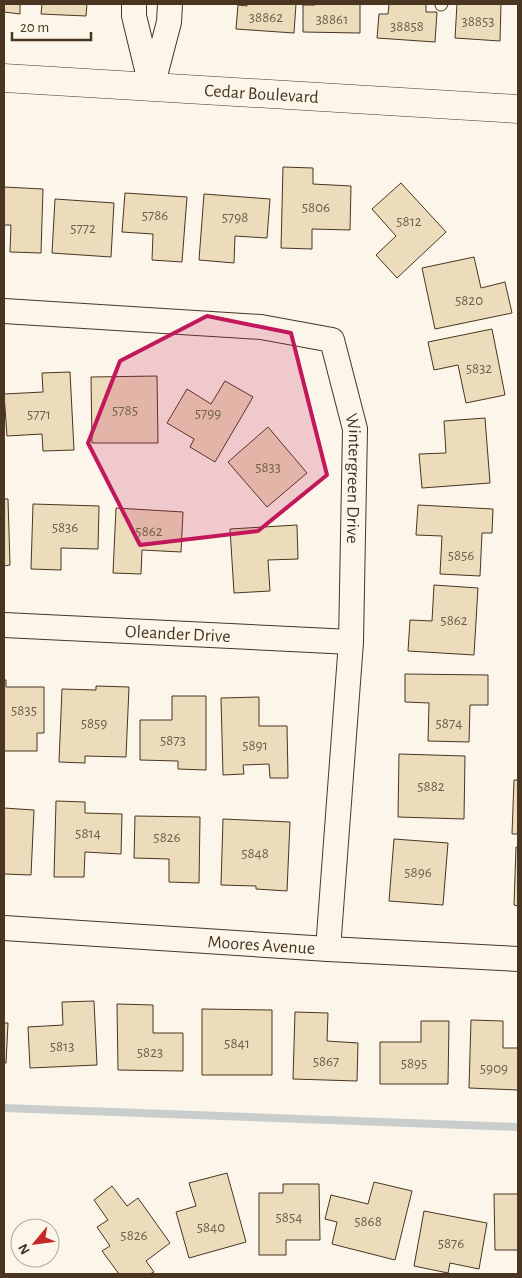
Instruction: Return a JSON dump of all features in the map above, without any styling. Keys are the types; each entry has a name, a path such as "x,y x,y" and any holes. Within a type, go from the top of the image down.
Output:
{"main road":[{"name":"Cedar Boulevard","path":"4,78 518,109"}],"street":[{"path":"134,4 134,16 152,88"},
{"path":"152,88 169,22 170,4"},
{"name":"Wintergreen Drive","path":"4,311 261,327 332,340 355,429 351,642 328,949"},
{"name":"Oleander Drive","path":"4,625 351,642"},
{"name":"Moores Avenue","path":"4,928 518,959"}],"highlighted area":[{"path":"207,316 291,333 327,475 258,531 140,545 88,443 120,361"}],"building":[{"path":"4,4 20,4 20,14 4,12"},
{"path":"42,4 87,4 86,16 41,14"},
{"path":"247,4 296,4 294,33 236,29 238,5 247,6"},
{"path":"360,4 360,33 303,32 303,5"},
{"path":"389,4 426,4 426,12 437,12 435,42 377,38 379,14 388,14"},
{"path":"457,4 501,4 500,41 455,38"},
{"path":"283,167 313,168 313,184 351,186 350,230 312,229 312,249 281,248"},
{"path":"401,183 446,232 397,278 376,255 396,236 372,209"},
{"path":"4,187 43,189 41,253 10,252 11,225 4,225"},
{"path":"125,193 187,197 182,262 152,260 153,234 122,232"},
{"path":"204,194 270,199 267,238 235,236 234,263 199,260"},
{"path":"55,199 114,203 111,257 52,253"},
{"path":"474,257 481,288 505,282 512,313 435,329 422,268"},
{"path":"492,329 505,395 466,403 458,365 434,370 428,342"},
{"path":"70,372 74,450 43,451 42,434 7,436 4,394 43,392 42,373"},
{"path":"157,376 158,443 92,443 91,377"},
{"path":"225,381 253,397 215,462 190,447 194,439 167,423 187,389 211,404"},
{"path":"485,418 490,483 422,488 419,454 446,453 444,421"},
{"path":"268,427 307,473 267,507 228,462"},
{"path":"4,499 8,499 10,565 4,566"},
{"path":"33,504 99,506 98,549 61,548 61,570 31,569"},
{"path":"418,505 493,509 492,533 482,533 480,576 440,574 442,536 416,535"},
{"path":"116,508 183,512 181,552 142,550 141,574 113,573"},
{"path":"297,525 298,559 268,560 270,591 234,593 230,529"},
{"path":"434,585 478,588 474,655 408,651 410,620 432,621"},
{"path":"405,674 488,675 488,705 470,705 469,742 428,741 429,703 405,702"},
{"path":"4,680 6,680 6,687 44,687 44,733 37,733 37,751 4,751"},
{"path":"96,686 129,687 126,757 85,756 85,763 59,762 62,689 96,690"},
{"path":"172,696 206,696 206,770 178,769 178,761 140,760 140,720 172,720"},
{"path":"259,697 259,726 287,726 288,778 270,778 269,764 243,765 244,774 223,775 221,698"},
{"path":"399,754 465,756 464,819 398,817"},
{"path":"514,780 518,780 518,834 512,834"},
{"path":"56,801 85,802 85,813 122,814 121,854 85,852 84,877 54,877"},
{"path":"4,808 34,810 31,875 4,874"},
{"path":"135,816 200,817 199,883 169,882 169,859 134,858"},
{"path":"223,819 290,822 287,891 256,889 256,886 221,885"},
{"path":"394,839 448,843 443,905 389,901"},
{"path":"516,847 518,847 518,906 514,905"},
{"path":"94,1001 97,1065 30,1068 28,1027 63,1025 62,1002"},
{"path":"117,1004 153,1005 153,1033 183,1033 183,1071 118,1070"},
{"path":"202,1009 272,1010 272,1075 202,1075"},
{"path":"295,1012 328,1013 327,1041 358,1043 357,1081 293,1079"},
{"path":"471,1020 503,1021 503,1048 518,1048 518,1090 469,1088"},
{"path":"421,1021 449,1021 448,1084 380,1084 380,1042 421,1042"},
{"path":"4,1023 8,1023 6,1063 4,1063"},
{"path":"227,1173 246,1242 189,1258 176,1212 196,1206 189,1183"},
{"path":"374,1182 412,1191 395,1260 332,1244 337,1222 325,1219 331,1195 368,1204"},
{"path":"283,1184 319,1184 320,1240 286,1240 286,1255 259,1255 259,1193 283,1193"},
{"path":"112,1186 127,1206 138,1198 170,1243 146,1261 154,1272 150,1274 119,1274 102,1251 110,1246 97,1227 108,1220 94,1200"},
{"path":"494,1194 518,1194 518,1250 495,1250"},
{"path":"424,1211 487,1223 479,1269 450,1263 448,1273 414,1266"}],"waterway":[{"path":"4,1108 518,1127"}]}
